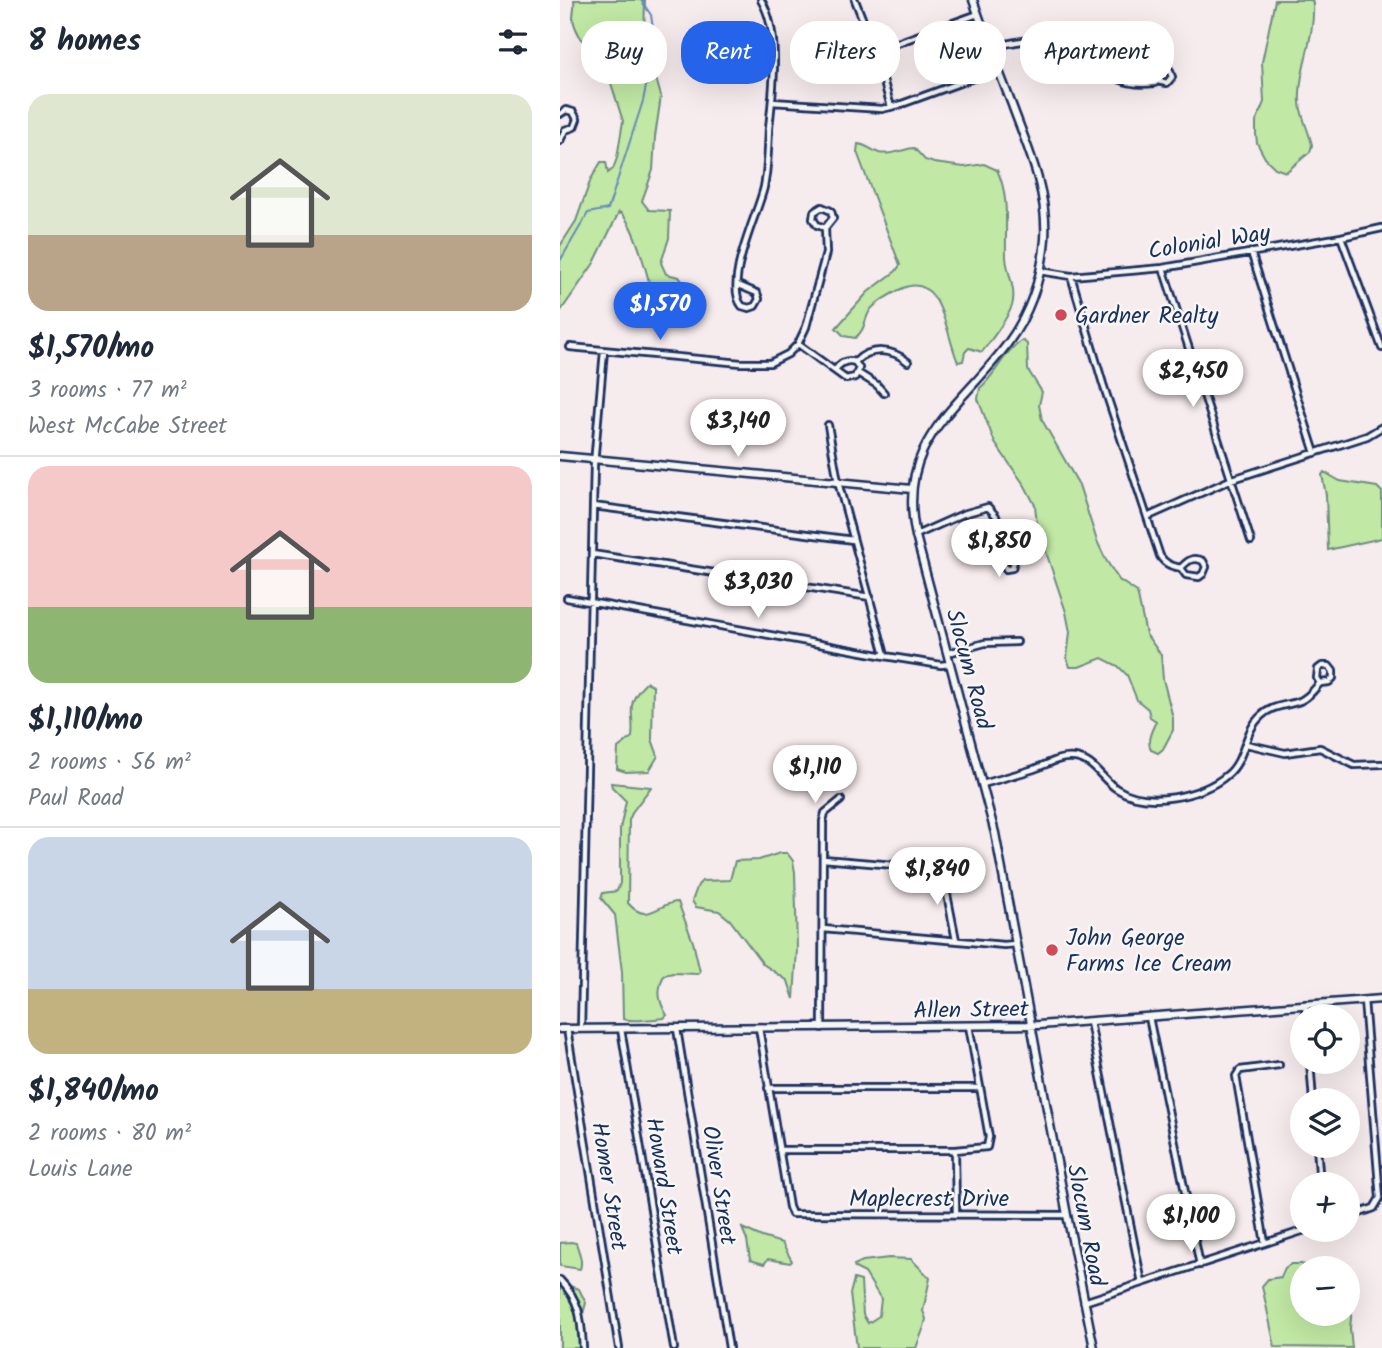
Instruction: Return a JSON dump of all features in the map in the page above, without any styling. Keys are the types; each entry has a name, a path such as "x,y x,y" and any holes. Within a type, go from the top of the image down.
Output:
{"main road":[{"name":"Slocum Road","path":"973,0 980,21"},
{"name":"Slocum Road","path":"1003,84 1041,187 1045,234 1040,271 1029,306 1014,334 930,435 920,455 912,489 912,512 916,536 995,833 1094,1348"},
{"path":"560,456 912,489"},
{"name":"Allen Street","path":"1305,1004 1382,999"},
{"name":"Allen Street","path":"564,1029 1031,1026 1290,1005"}],"street":[{"path":"738,285 757,293 759,299 755,306 749,308 741,304 738,285 739,260 765,179 772,103 772,37 768,15 761,0"},
{"path":"855,0 864,21"},
{"path":"900,42 978,14"},
{"path":"885,84 891,107"},
{"path":"772,103 863,109 891,107 956,84"},
{"path":"560,114 567,110 576,115 575,126 565,130 560,141"},
{"path":"560,126 565,130"},
{"path":"570,347 759,364 778,360 798,344 806,327 826,253 825,228 832,221 832,214 826,208 820,207 814,212 813,219 817,225 825,228"},
{"name":"Colonial Way","path":"1040,271 1071,276 1163,268 1382,228"},
{"path":"1341,237 1382,348"},
{"path":"1251,252 1315,453"},
{"path":"1163,268 1251,541"},
{"path":"1071,276 1160,556 1170,565 1181,568 1186,575 1199,577 1206,567 1203,561 1195,558 1181,568"},
{"path":"798,344 848,379 858,373 858,365 855,362"},
{"path":"581,1029 594,459 604,351"},
{"path":"835,370 843,362 855,362 865,353 877,351 894,354 908,362"},
{"path":"858,373 884,393"},
{"path":"828,425 838,482 885,656"},
{"path":"1147,517 1230,480 1367,436 1382,427"},
{"path":"593,506 853,540"},
{"path":"916,536 985,506 991,508 996,516 1006,553"},
{"path":"592,554 870,597"},
{"path":"566,598 885,656 950,664"},
{"path":"948,653 985,643 1017,642"},
{"path":"983,783 1056,760 1073,758 1089,763 1111,785 1128,795 1154,799 1209,788 1228,775 1239,761 1252,729 1261,716 1276,707 1302,700 1320,683 1329,682 1334,671 1329,666 1322,666 1318,670 1317,678 1320,683"},
{"path":"1246,744 1285,753 1320,748 1354,765 1382,764"},
{"path":"822,1028 823,829 825,813 841,800"},
{"path":"823,859 942,869 956,940"},
{"path":"822,929 1016,944"},
{"path":"1360,1213 1374,1208 1380,1198 1364,1000"},
{"path":"1149,1017 1200,1265"},
{"path":"1090,1022 1142,1283"},
{"path":"759,1028 779,1150 955,1150 979,1149 987,1147 989,1143 969,1026"},
{"name":"Homer Street","path":"564,1029 620,1348"},
{"name":"Howard Street","path":"621,1029 674,1348"},
{"name":"Oliver Street","path":"677,1029 729,1348"},
{"path":"1265,1243 1236,1076 1242,1069 1279,1065"},
{"path":"768,1088 980,1088"},
{"name":"Maplecrest Drive","path":"779,1150 792,1214 1067,1215"},
{"path":"955,1150 956,1214"},
{"path":"1084,1302 1290,1235"},
{"path":"560,1280 571,1292 579,1308 583,1348"}],"green space":[{"path":"574,0 645,0 644,21 581,21 581,38 573,19"},
{"path":"1275,0 1312,0 1313,4 1312,30 1300,91 1301,108 1312,145 1310,152 1286,172 1275,168 1265,158 1257,143 1256,134 1256,122 1264,102 1262,62"},
{"path":"611,84 658,84 661,96 653,170 642,201 649,210 670,211 669,238 661,263 666,274 679,277 682,281 662,304 653,301 636,239 625,217 619,212 594,263 560,312 560,246 576,221 591,179 601,162 606,162 608,173 613,169 623,121"},
{"path":"858,144 883,154 914,148 925,160 934,163 964,167 984,164 997,170 1004,191 1006,257 1013,300 1006,317 982,352 969,348 963,361 958,362 934,297 926,288 915,285 901,289 876,304 855,338 844,336 836,328 868,292 900,265 857,152"},
{"path":"1022,340 1027,344 1028,370 1042,392 1039,405 1042,420 1079,485 1106,560 1119,580 1137,592 1146,634 1161,655 1173,730 1158,753 1151,750 1149,742 1156,721 1150,717 1148,709 1137,700 1127,675 1118,666 1102,658 1079,667 1070,667 1067,658 1070,632 1066,612 1037,525 1035,505 995,443 978,399 980,388 1010,350"},
{"path":"1324,472 1340,481 1377,487 1382,492 1382,538 1328,550 1326,495 1322,475"},
{"path":"647,682 653,686 652,739 658,756 649,771 626,772 617,769 618,748 632,737 632,703"},
{"path":"611,783 651,787 629,820 628,903 635,910 647,913 678,902 693,942 700,972 664,975 660,986 660,1000 667,1015 664,1018 623,1019 622,972 615,915 601,898 603,893 617,891 620,883 620,829 626,801"},
{"path":"787,853 793,861 795,872 797,949 794,999 788,981 763,964 730,920 719,911 696,907 692,901 702,881 730,880 735,861 759,860"},
{"path":"742,1228 782,1243 792,1261 790,1263 768,1259 764,1264 750,1260"},
{"path":"560,1243 576,1243 581,1260 580,1269 560,1266"},
{"path":"911,1259 930,1278 923,1311 926,1319 924,1327 916,1348 857,1348 850,1294 854,1279 861,1281 863,1315 868,1323 879,1316 881,1299 865,1273 854,1265 863,1261"},
{"path":"1290,1265 1290,1326 1350,1326 1352,1348 1275,1347 1262,1286 1268,1279 1281,1277"},
{"path":"560,1283 579,1289 586,1303 578,1331 581,1348 560,1348"}],"waterway":[{"path":"560,261 588,213 608,209 643,101 655,42 651,15 641,0"}],"place":[{"name":"Gardner Realty","path":"1061,315"},
{"name":"John George Farms Ice Cream","path":"1052,950"}]}
